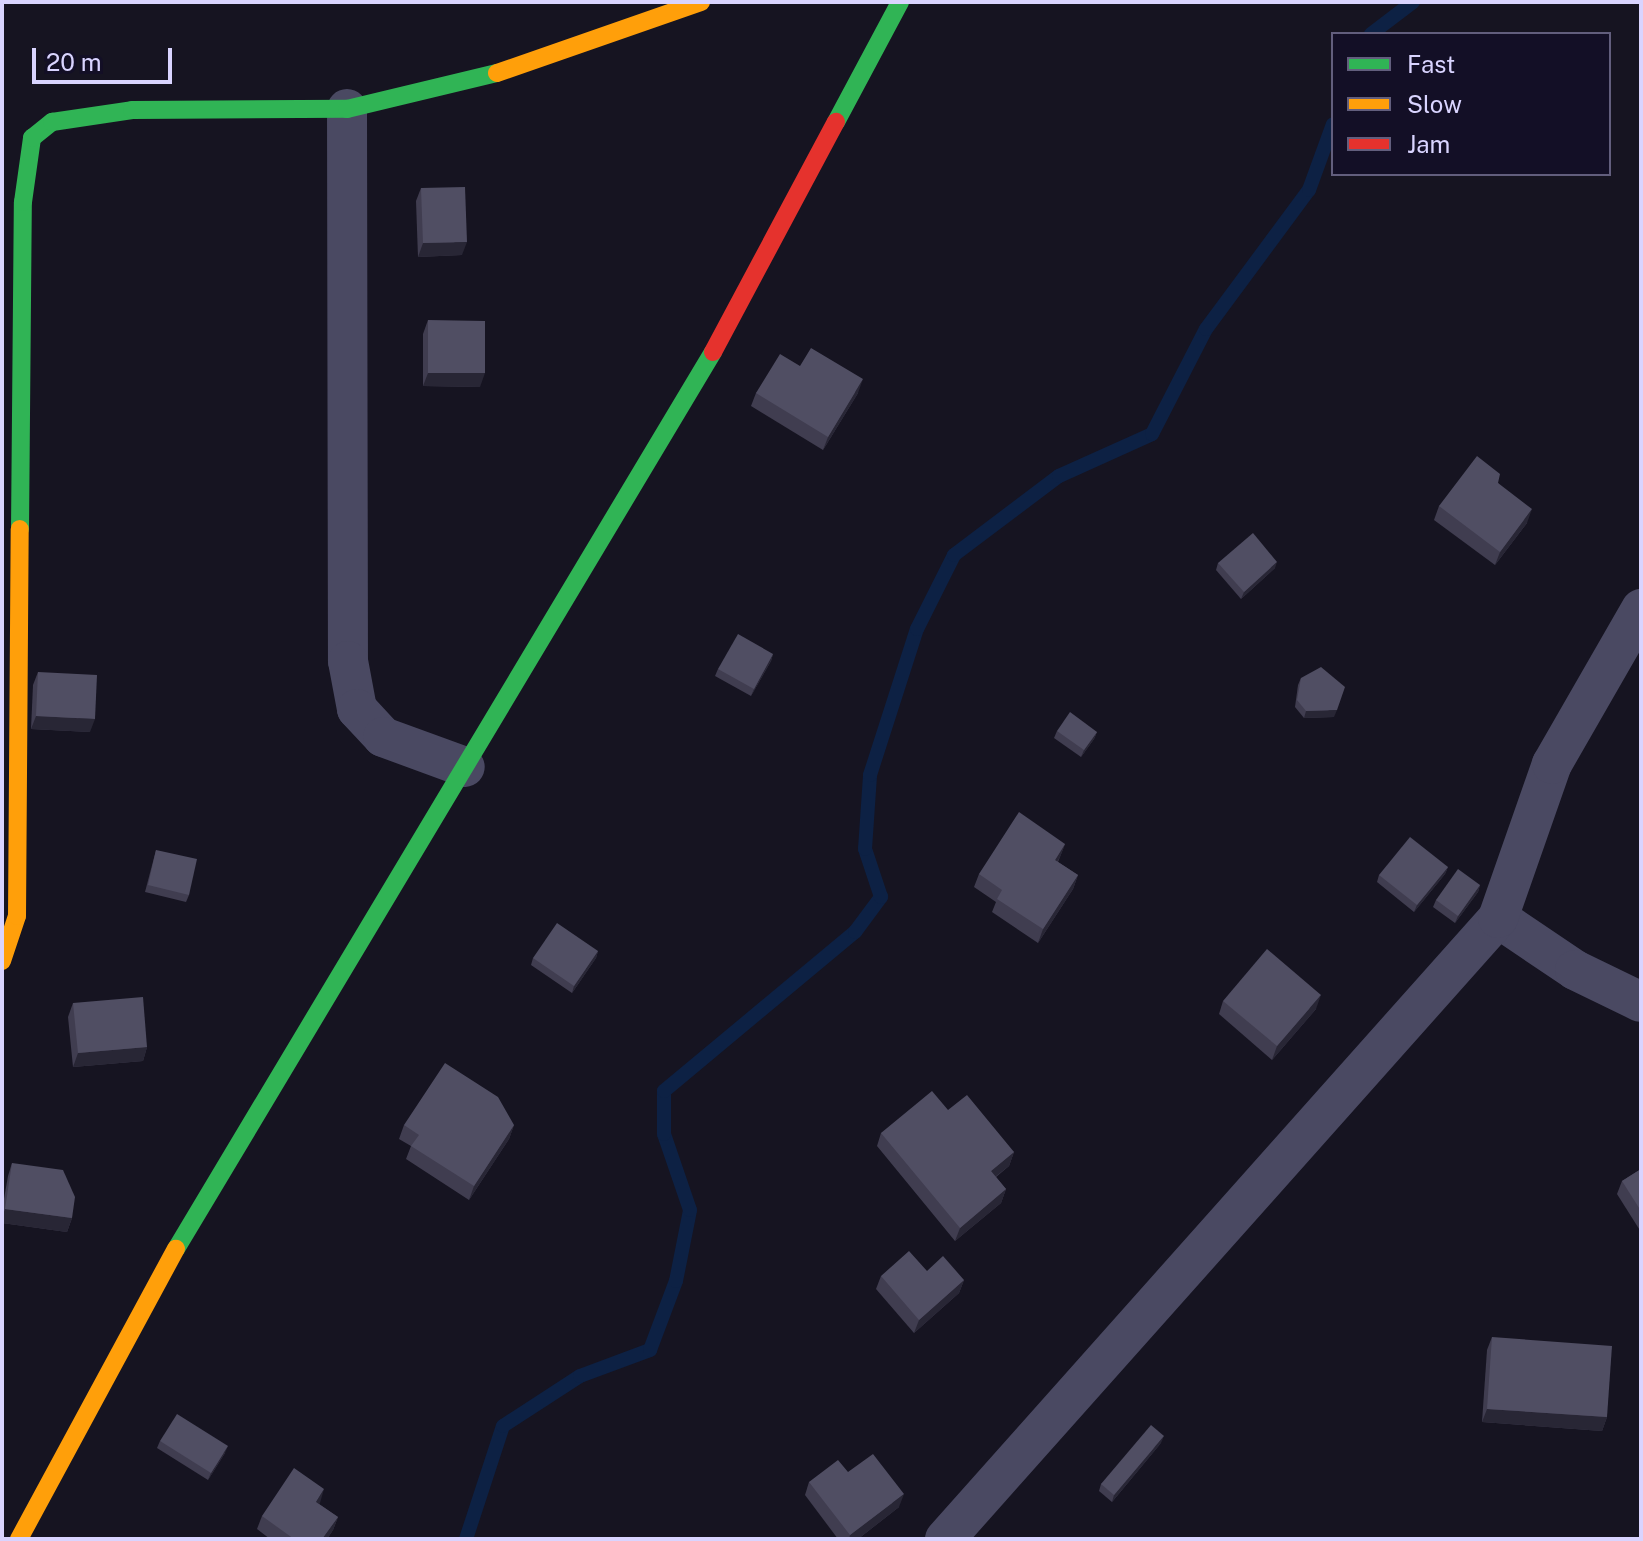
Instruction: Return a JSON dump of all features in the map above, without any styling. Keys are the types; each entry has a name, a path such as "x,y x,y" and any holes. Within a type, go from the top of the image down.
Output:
{"street":[{"path":"2,961 17,916 23,202 32,138 52,122 132,110 347,109 477,80 701,2"},
{"path":"19,1539 154,1286 690,394 900,2"},
{"path":"347,109 348,661 357,709 383,737 465,767"},
{"path":"945,1539 1498,918 1552,764 1641,609"},
{"path":"1498,918 1575,970 1641,1002"}],"building":[{"path":"465,187 467,242 423,243 421,188"},
{"path":"428,320 485,321 485,373 428,373"},
{"path":"811,348 863,379 828,437 756,393 780,354 800,366"},
{"path":"1477,456 1500,474 1498,483 1532,509 1500,552 1439,506"},
{"path":"1253,533 1277,562 1244,592 1218,563"},
{"path":"738,634 773,654 754,689 718,669"},
{"path":"1321,667 1345,687 1337,710 1306,711 1297,700 1301,678"},
{"path":"38,672 97,675 95,719 36,716"},
{"path":"1070,712 1097,732 1084,750 1057,731"},
{"path":"1019,812 1065,844 1055,860 1078,875 1043,929 997,899 1002,890 979,874"},
{"path":"1410,837 1448,867 1417,905 1379,875"},
{"path":"156,850 197,859 189,895 148,885"},
{"path":"1458,869 1480,885 1458,916 1436,900"},
{"path":"557,923 598,951 574,986 533,958"},
{"path":"1267,949 1321,995 1277,1046 1223,1001"},
{"path":"143,997 147,1047 78,1053 73,1003"},
{"path":"445,1063 498,1097 514,1125 474,1186 411,1146 419,1135 404,1125"},
{"path":"932,1091 948,1110 967,1095 1014,1152 991,1171 1006,1189 960,1228 881,1133"},
{"path":"12,1163 63,1170 75,1197 72,1218 5,1209"},
{"path":"1641,1169 1641,1211 1622,1181"},
{"path":"909,1251 927,1271 943,1256 964,1280 919,1320 881,1276"},
{"path":"1492,1337 1612,1346 1607,1417 1487,1409"},
{"path":"177,1414 228,1446 211,1473 160,1441"},
{"path":"1151,1425 1164,1436 1114,1495 1101,1484"},
{"path":"873,1454 904,1494 850,1535 809,1482 838,1460 848,1472"},
{"path":"294,1468 324,1489 316,1502 338,1517 322,1539 294,1539 262,1516"}],"waterway":[{"path":"1374,32 1413,2"},
{"path":"466,1539 503,1426 580,1376 650,1350 676,1281 690,1210 664,1134 664,1091 855,932 881,897 865,849 870,775 917,629 954,555 1059,476 1152,434 1206,329 1309,190 1331,130"}],"traffic: fast":[{"path":"836,122 900,2"},
{"path":"20,529 23,202 32,138 52,122 132,110 347,109 497,73"},
{"path":"176,1249 713,352"}],"traffic: slow":[{"path":"497,73 701,2"},
{"path":"2,961 17,916 20,529"},
{"path":"19,1539 176,1249"}],"traffic: jam":[{"path":"713,352 836,122"}]}
